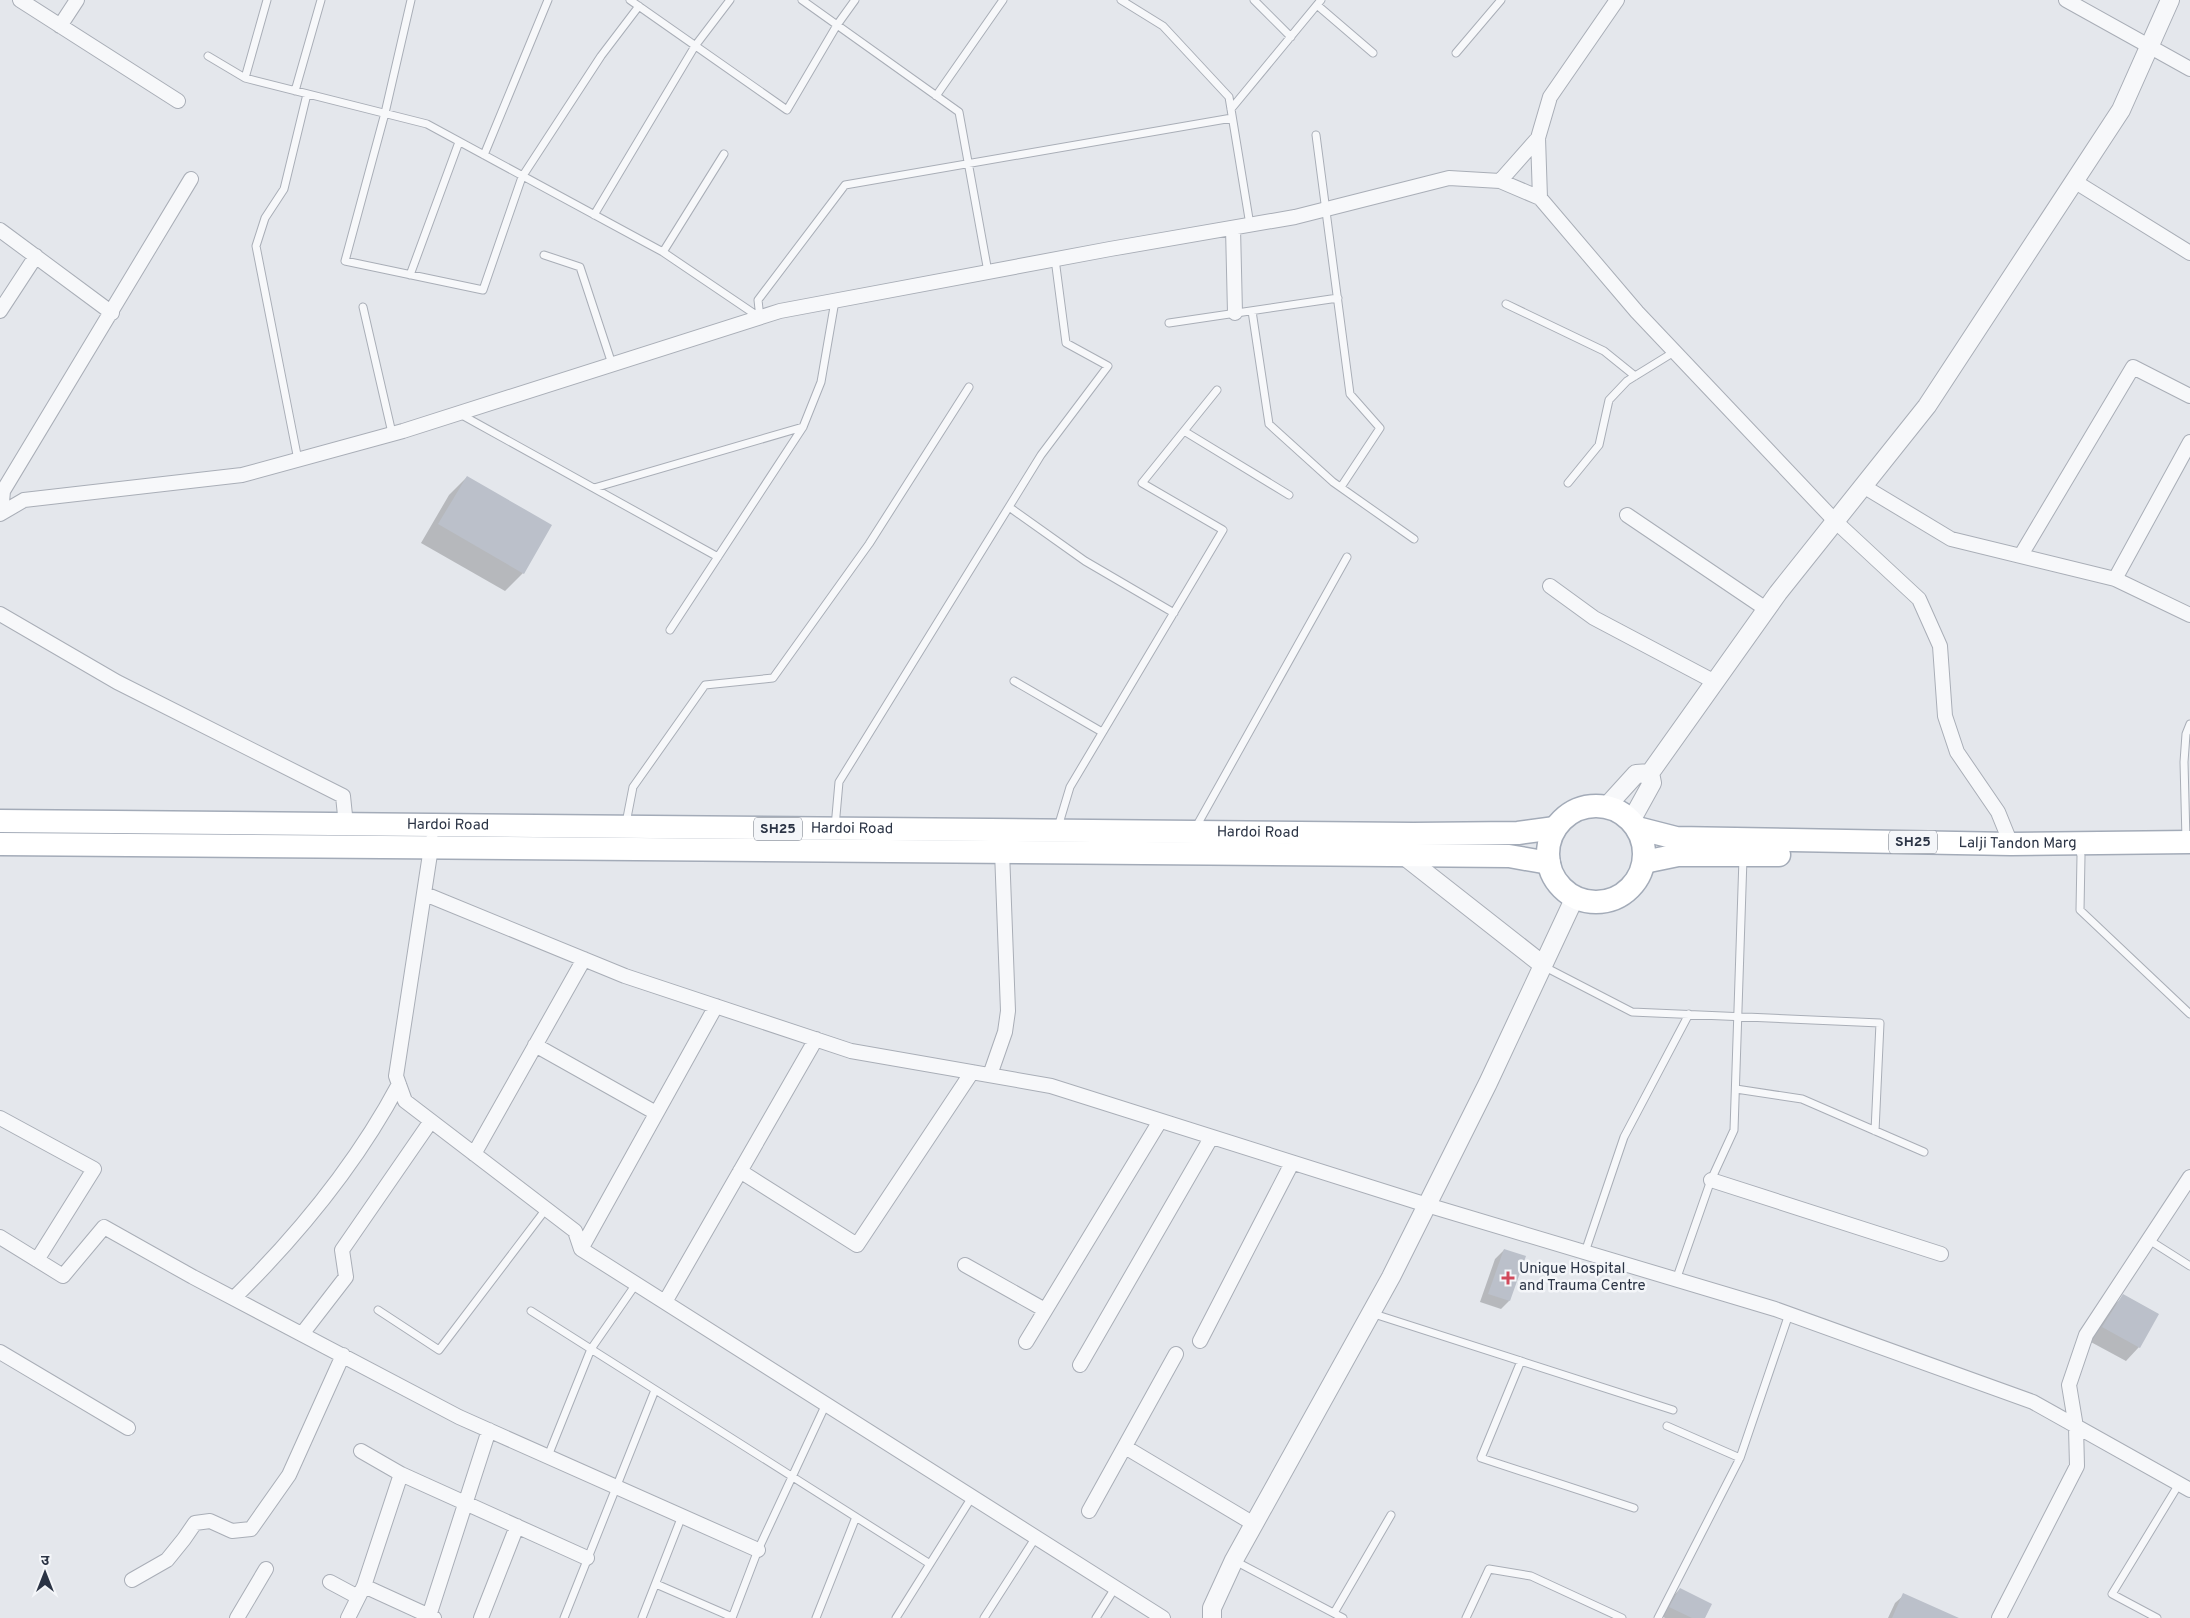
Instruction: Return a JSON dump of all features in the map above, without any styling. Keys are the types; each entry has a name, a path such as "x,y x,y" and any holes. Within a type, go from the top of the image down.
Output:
{"main road":[{"path":"1606,807 1590,807 1570,814 1555,828 1549,845 1549,863 1556,881 1567,893 1586,902 1607,902 1623,895 1636,882 1644,862 1644,845 1634,825"},
{"name":"SH25","path":"1606,807 1621,813 1634,825"},
{"name":"Hardoi Road","path":"0,822 346,825 432,837 1002,851 1056,841 1194,832 1518,833 1555,828"},
{"name":"Lalji Tandon Marg","path":"1634,825 1676,838 2011,844 2080,849"},
{"name":"Hardoi Road","path":"0,844 432,837 625,828 835,830 1403,855 1509,856 1549,863"},
{"name":"Lalji Tandon Marg","path":"1644,862 1678,855 2188,847"}],"street":[{"path":"20,0 178,102"},
{"path":"60,26 77,0"},
{"path":"1540,198 1538,138 1550,97 1617,0"},
{"path":"2066,0 2190,69"},
{"path":"1634,825 1652,783 1650,773 1766,610 1926,406 2121,110 2170,0"},
{"path":"1500,181 1538,138"},
{"path":"1,514 24,500 242,475 458,413 780,311 1055,259 1295,217 1449,178 1500,181 1540,198 1637,312 1674,352 1835,521 1919,599 1940,646 1945,716 1958,752 1998,812 2011,844"},
{"path":"1,514 3,491 112,313 190,179"},
{"path":"2074,181 2190,253"},
{"path":"1233,228 1235,313"},
{"path":"0,230 112,313"},
{"path":"0,311 36,256"},
{"path":"2021,555 2133,366 2190,396"},
{"path":"2115,579 2190,442"},
{"path":"1863,486 1951,539 2115,579 2190,615"},
{"path":"1627,515 1766,610"},
{"path":"1550,586 1594,618 1715,682"},
{"path":"0,614 117,682 343,796 346,825"},
{"path":"1606,807 1636,774 1650,773"},
{"path":"1402,833 1403,855 1543,965"},
{"path":"432,837 425,894 396,1076 405,1101 575,1231 581,1249 1163,1618"},
{"path":"990,1075 1005,1032 1008,1011 1002,851"},
{"path":"425,894 625,976 851,1051 1051,1086 1427,1205 1789,1314 2033,1402 2187,1488"},
{"path":"1212,1618 1212,1608 1234,1560 1371,1313 1427,1205 1488,1083 1574,897"},
{"path":"474,1154 584,959"},
{"path":"581,1249 716,1006"},
{"path":"665,1302 816,1039"},
{"path":"535,1045 656,1113"},
{"path":"740,1171 857,1246 972,1072"},
{"path":"234,1298 267,1266 333,1187 383,1113 399,1084"},
{"path":"0,1118 94,1169 37,1260"},
{"path":"302,1334 346,1278 342,1250 431,1121"},
{"path":"1026,1342 1160,1121"},
{"path":"1080,1365 1211,1138"},
{"path":"1200,1341 1292,1163"},
{"path":"1999,1618 2077,1466 2076,1427 2069,1385 2086,1335 2190,1177"},
{"path":"1711,1180 1941,1254"},
{"path":"0,1237 63,1276 104,1227 459,1417 758,1550"},
{"path":"965,1265 1045,1310"},
{"path":"0,1352 128,1428"},
{"path":"1089,1511 1176,1354"},
{"path":"132,1580 166,1560 184,1540 195,1523 210,1521 232,1530 251,1529 289,1474 343,1355"},
{"path":"330,1582 361,1591 431,1617 489,1430"},
{"path":"1125,1447 1254,1524"},
{"path":"361,1451 402,1474 587,1558"},
{"path":"348,1618 361,1591 402,1474"},
{"path":"481,1618 517,1526"},
{"path":"237,1618 266,1569"}],"lane":[{"path":"245,78 267,0"},
{"path":"295,91 321,0"},
{"path":"484,155 548,0"},
{"path":"630,0 787,110 837,25 855,0"},
{"path":"594,215 695,46 730,0"},
{"path":"802,0 959,112 988,272"},
{"path":"936,96 1003,0"},
{"path":"1121,0 1163,26 1229,97 1250,225"},
{"path":"1254,0 1291,37"},
{"path":"1456,54 1501,0"},
{"path":"412,2 385,114 345,261 484,290 522,177 601,56 639,6"},
{"path":"1231,110 1319,2 1373,54"},
{"path":"208,56 245,78 427,124 664,252 760,318"},
{"path":"298,460 256,246 264,218 284,189 307,94"},
{"path":"760,318 758,300 845,185 1232,118"},
{"path":"1316,135 1350,394 1380,428 1341,487"},
{"path":"410,274 460,142"},
{"path":"664,252 724,154"},
{"path":"544,255 580,267 612,364"},
{"path":"835,830 839,782 1041,455 1108,366 1066,344 1055,259"},
{"path":"1169,324 1338,298"},
{"path":"670,630 803,427 821,382 835,301"},
{"path":"1506,304 1604,350 1635,376"},
{"path":"363,307 392,433"},
{"path":"1252,311 1269,424 1341,487 1414,539"},
{"path":"1568,483 1599,445 1609,400 1627,381 1674,352"},
{"path":"625,828 632,787 705,686 773,678 869,544 969,386"},
{"path":"1056,841 1070,787 1223,530 1142,483 1217,390"},
{"path":"458,413 718,557"},
{"path":"594,488 803,427"},
{"path":"1184,431 1289,495"},
{"path":"1009,507 1085,561 1174,613"},
{"path":"1194,832 1347,557"},
{"path":"1014,681 1102,732"},
{"path":"2188,847 2184,762 2186,734 2190,724"},
{"path":"2080,849 2080,910 2190,1014"},
{"path":"1676,1280 1711,1180 1734,1130 1743,855"},
{"path":"1543,965 1632,1012 1880,1023 1876,1131"},
{"path":"1585,1252 1624,1137 1689,1014"},
{"path":"1736,1089 1802,1099 1924,1152"},
{"path":"378,1310 439,1350 546,1208"},
{"path":"2149,1240 2190,1266"},
{"path":"548,1456 591,1349 636,1284"},
{"path":"531,1311 930,1564"},
{"path":"1371,1313 1673,1410"},
{"path":"1658,1618 1740,1458 1789,1314"},
{"path":"1521,1361 1481,1458 1634,1508"},
{"path":"564,1618 615,1486 655,1390"},
{"path":"656,1584 732,1618 758,1550 826,1404"},
{"path":"1667,1426 1740,1458"},
{"path":"2157,1618 2112,1594 2187,1488"},
{"path":"896,1618 972,1497"},
{"path":"642,1618 682,1516"},
{"path":"1334,1613 1391,1516"},
{"path":"816,1618 856,1517"},
{"path":"984,1618 1036,1537"},
{"path":"1234,1560 1343,1618"},
{"path":"1466,1618 1489,1569 1531,1576 1622,1618"},
{"path":"1096,1618 1115,1588"}],"building":[{"path":"467,476 552,525 524,574 438,524"},
{"path":"1504,1249 1526,1256 1510,1301 1488,1294"},
{"path":"2123,1294 2159,1314 2140,1348 2102,1327"},
{"path":"1680,1588 1712,1604 1705,1618 1692,1618 1669,1607"},
{"path":"1903,1593 1959,1618 1892,1618"}],"place":[{"name":"Unique Hospital and Trauma Centre","path":"1508,1278"}]}
